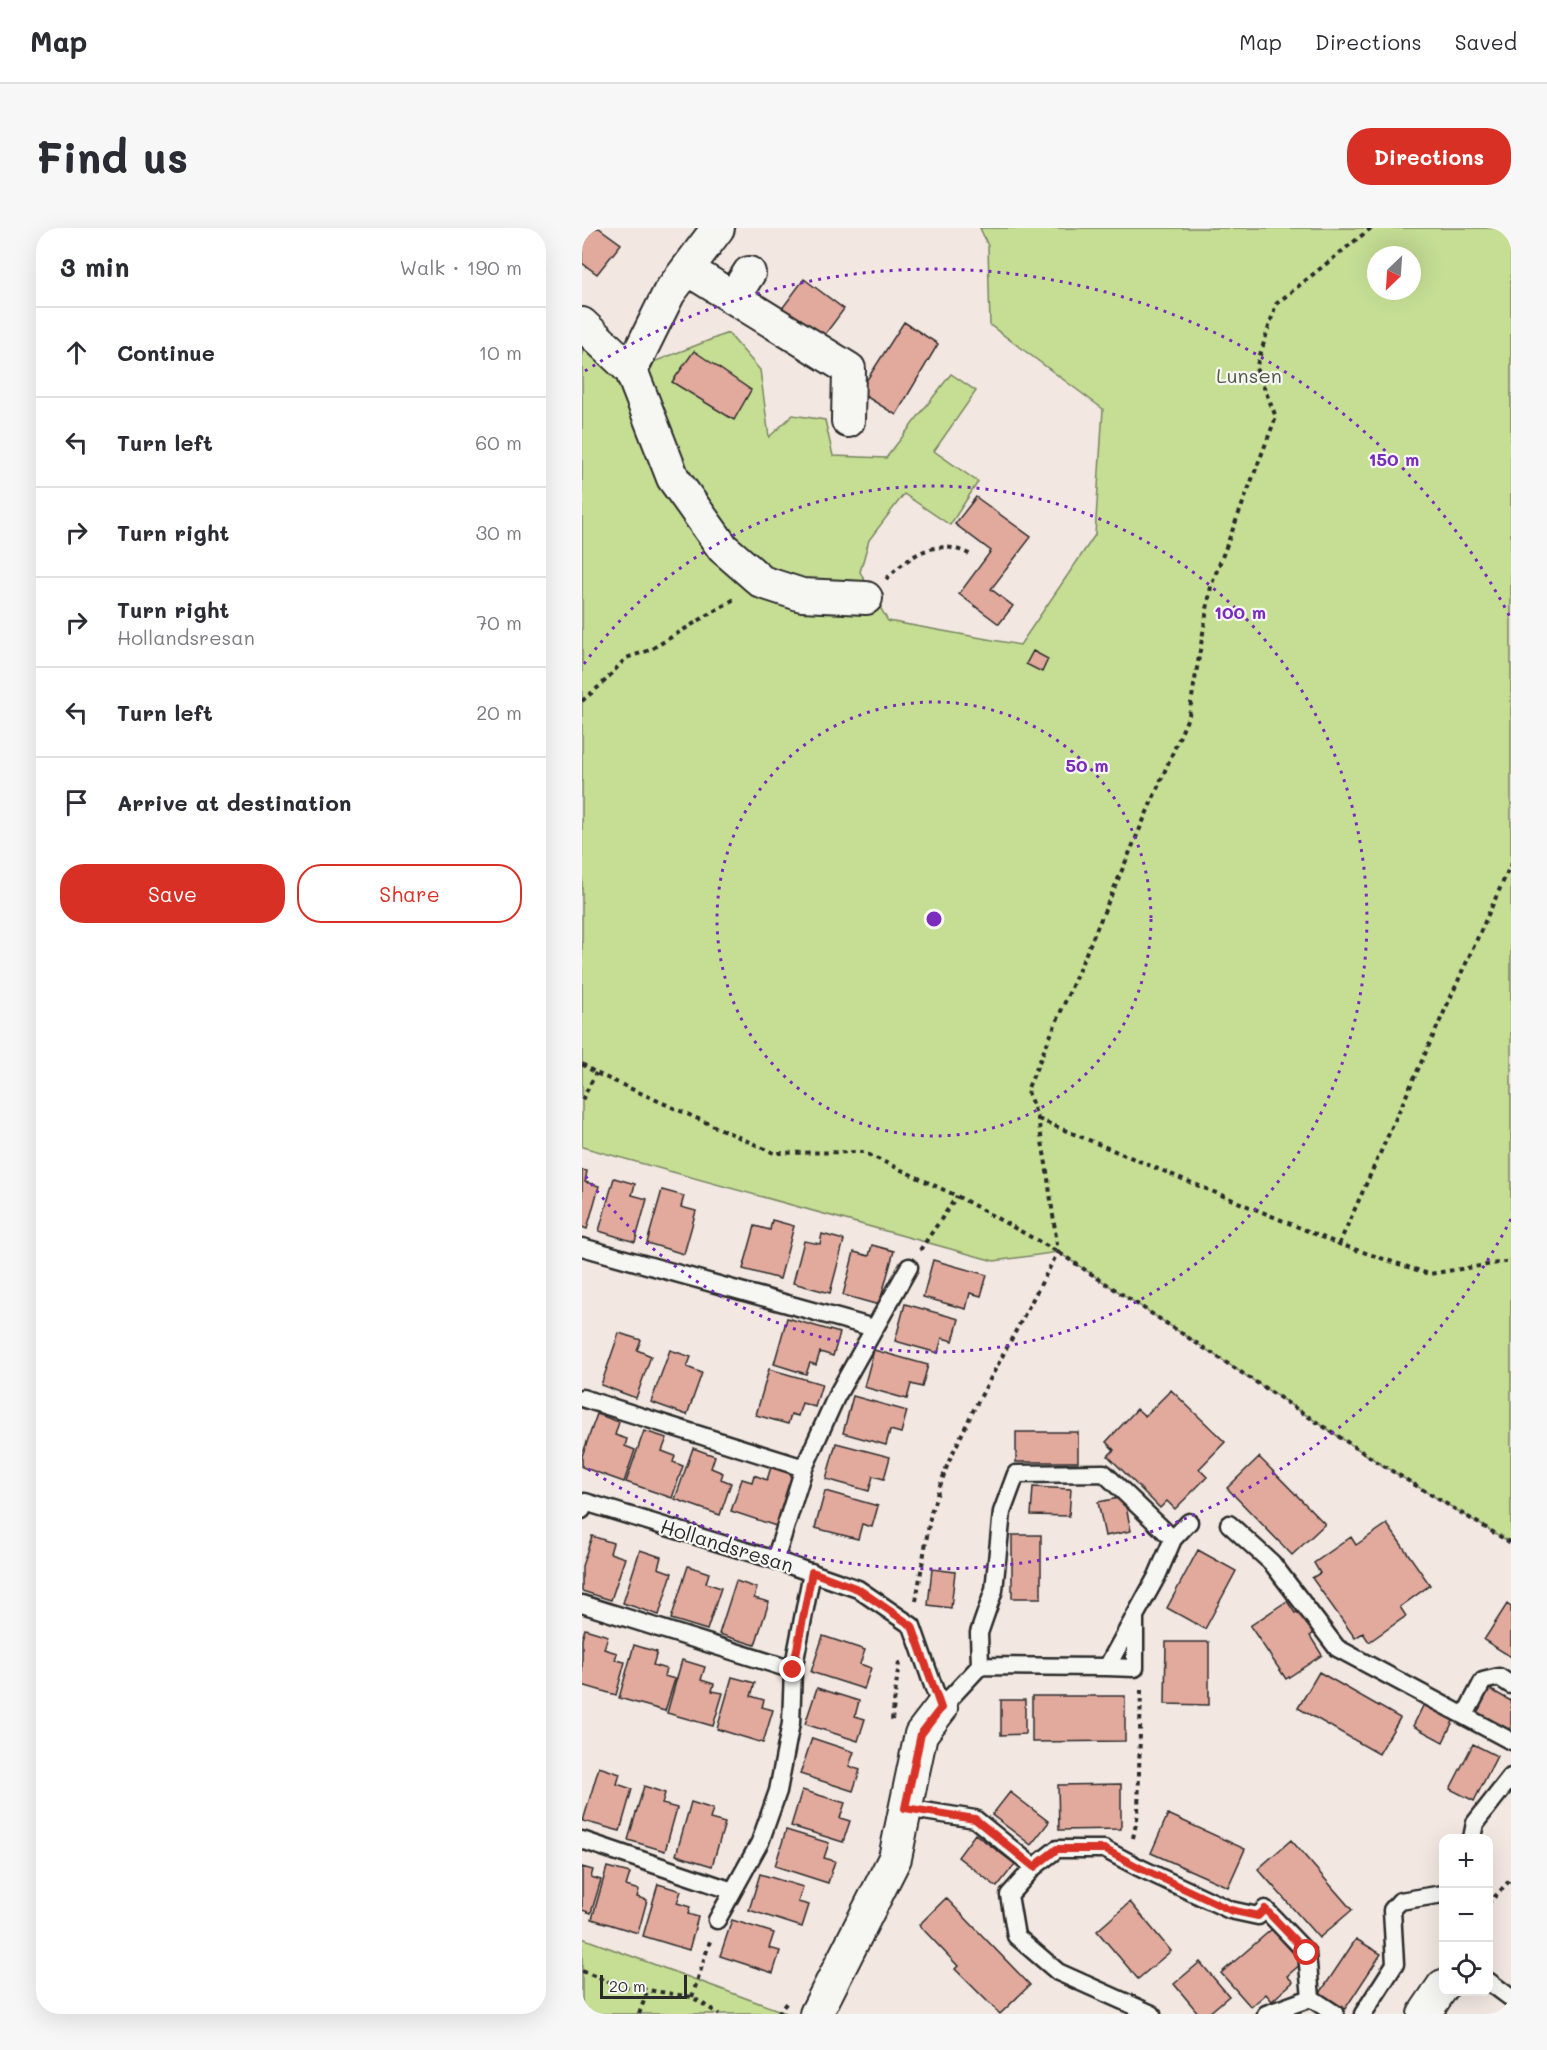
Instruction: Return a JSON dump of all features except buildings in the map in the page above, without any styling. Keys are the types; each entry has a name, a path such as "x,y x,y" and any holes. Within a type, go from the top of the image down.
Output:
{"street":[{"path":"631,370 669,293 718,228"},
{"path":"687,269 741,285 849,369 848,421"},
{"path":"582,324 631,370 673,478 723,548 762,582 802,595 866,598"},
{"path":"816,2014 895,1858 921,1734 941,1708"},
{"path":"1424,2014 1439,1992"}],"lane":[{"path":"582,1247 874,1328"},
{"path":"775,1560 804,1468 837,1397 909,1267"},
{"path":"582,1398 804,1468"},
{"path":"941,1708 980,1666 979,1633 994,1590 1002,1512 1017,1474 1104,1473 1173,1539"},
{"name":"Hollandsresan","path":"582,1510 585,1502 775,1560 858,1589 912,1626 941,1708"},
{"path":"1107,1667 1157,1576 1173,1539 1189,1522"},
{"path":"1229,1524 1272,1563 1337,1648 1511,1741"},
{"path":"717,1920 760,1842 778,1791 791,1723 793,1670 812,1572"},
{"path":"582,1604 793,1670"},
{"path":"980,1666 1135,1668 1135,1615"},
{"path":"1465,1715 1484,1681 1499,1677 1511,1685"},
{"path":"1473,1834 1475,1822 1511,1776"},
{"path":"905,1808 975,1819 1034,1867"},
{"path":"582,1840 733,1891"},
{"path":"1152,2014 1058,1972 1016,1936 1010,1895 1034,1867 1057,1849 1104,1849 1230,1910 1258,1916 1265,1909 1307,1953 1311,1998"},
{"path":"1363,2014 1395,1964 1392,1910 1400,1901 1439,1895"},
{"path":"1493,1985 1511,1998"},
{"path":"1266,2014 1311,1998"},
{"path":"1311,1998 1335,2014"}],"path":[{"path":"1058,1252 1038,1119 1027,1090 1189,715 1210,586 1276,417 1256,368 1276,304 1371,228"},
{"path":"866,598 903,563 926,549 964,549 973,556"},
{"path":"582,700 602,684 626,658 650,650 762,582"},
{"path":"1339,1245 1511,864"},
{"path":"582,1064 596,1073 774,1153 863,1152 957,1196 1058,1252 1382,1465 1511,1543"},
{"path":"582,1100 596,1073"},
{"path":"1038,1119 1339,1245 1429,1274 1511,1261"},
{"path":"909,1267 957,1196"},
{"path":"1128,1862 1138,1814 1142,1680 1135,1668"},
{"path":"1493,1899 1511,1879"},
{"path":"692,1997 717,1920"},
{"path":"582,1971 616,1985 692,1997 719,2014"},
{"path":"639,2014 648,1990"}],"green space":[{"name":"Lunsen","path":"980,228 1511,228 1511,1543 1382,1465 1058,1252 994,1261 582,1147 582,316 646,365 728,333 760,370 769,437 793,415 825,420 833,456 886,458 951,374 976,391 934,451 978,482 950,525 904,494 869,540 860,572 888,621 1020,645 1095,535 1103,409 990,325 988,246"},
{"path":"582,1938 789,2014 582,2014"}],"route":[{"path":"793,1670 812,1572 858,1589 912,1626 922,1660 941,1708 921,1734 905,1808 975,1819 1034,1867 1057,1849 1104,1849 1230,1910 1258,1916 1265,1909 1307,1953"}]}
